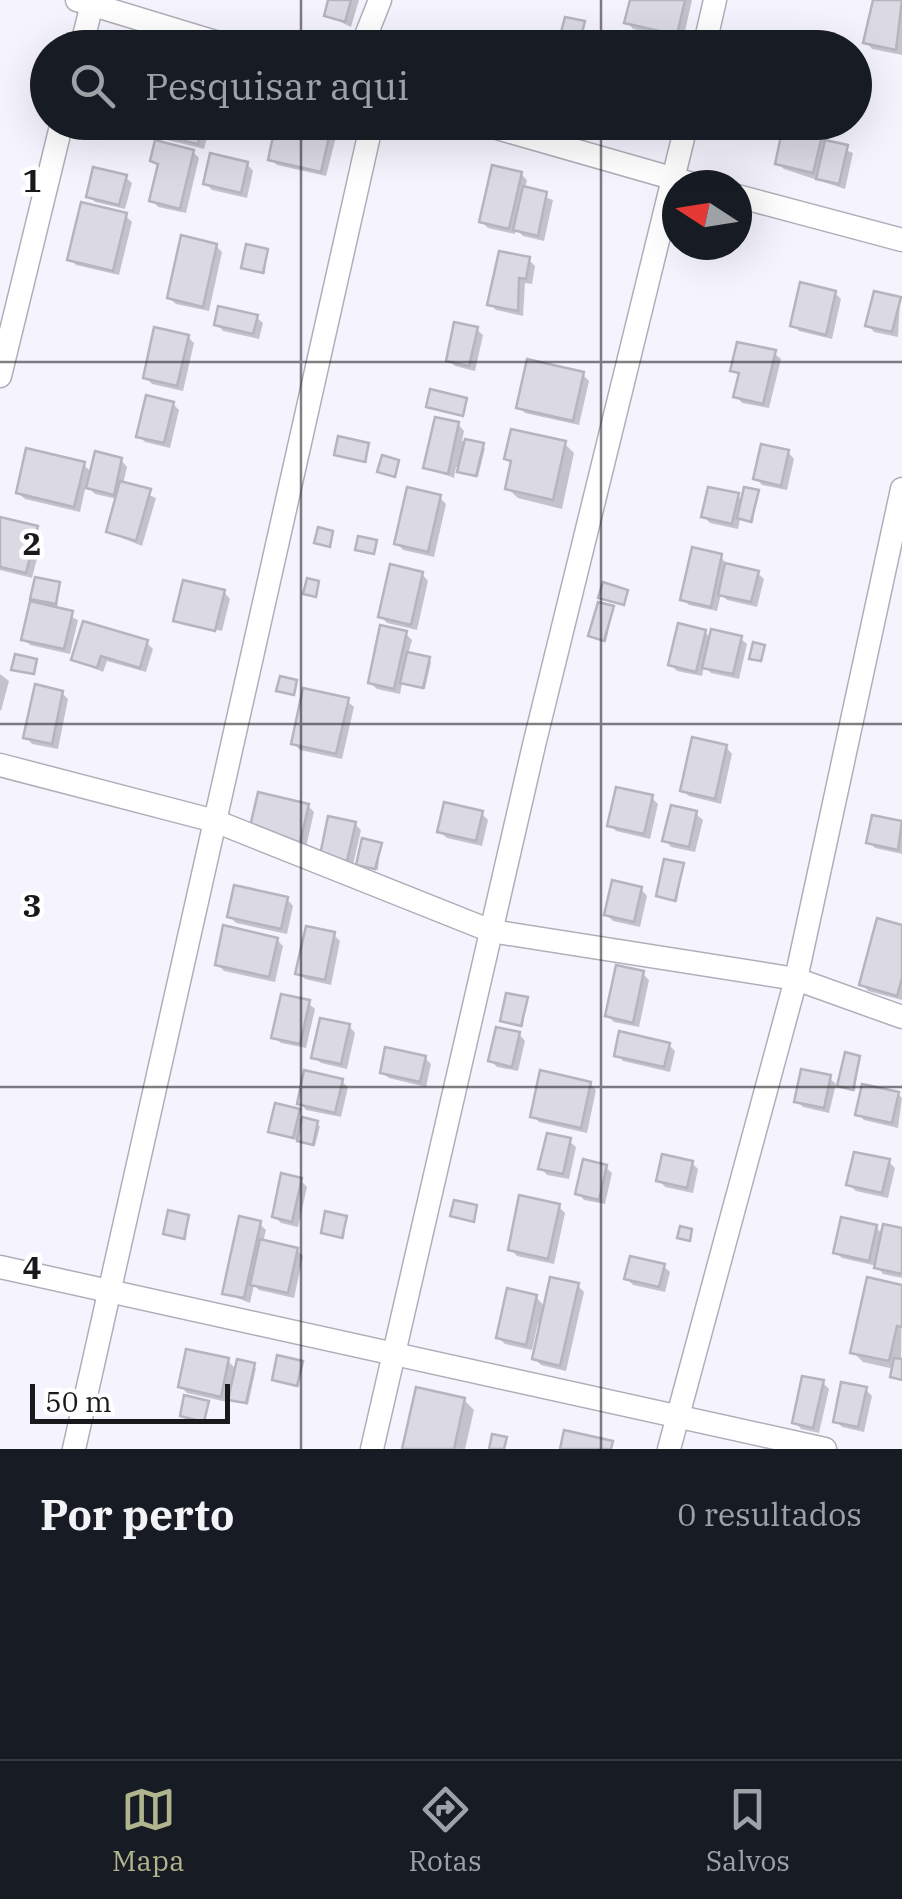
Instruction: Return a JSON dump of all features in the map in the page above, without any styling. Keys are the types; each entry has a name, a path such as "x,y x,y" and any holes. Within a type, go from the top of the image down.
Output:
{"street":[{"path":"368,30 380,0"},
{"path":"708,30 715,0"},
{"path":"83,30 87,1 178,30"},
{"path":"0,376 58,140"},
{"path":"74,1449 368,140"},
{"path":"539,140 662,175"},
{"path":"685,170 686,140"},
{"path":"752,200 902,240"},
{"path":"372,1449 491,932 665,260"},
{"path":"669,1449 796,980 902,489"},
{"path":"0,765 216,821 491,932 796,980 902,1017"},
{"path":"0,1267 825,1449"}],"building":[{"path":"328,0 351,0 345,22 324,16"},
{"path":"630,0 685,0 678,30 624,23"},
{"path":"873,0 902,0 896,50 872,45 872,30 866,30"},
{"path":"565,17 585,21 583,30 562,30"},
{"path":"155,140 194,150 180,209 149,201 158,164 150,161"},
{"path":"272,140 328,140 321,172 268,160"},
{"path":"780,140 821,140 813,173 775,164"},
{"path":"825,140 848,145 839,184 816,179"},
{"path":"210,153 248,162 241,193 203,184"},
{"path":"492,165 522,172 509,229 479,222"},
{"path":"93,167 127,175 119,205 86,197"},
{"path":"523,186 547,192 538,236 513,230"},
{"path":"81,202 127,213 113,271 67,260"},
{"path":"181,235 217,244 203,307 167,298"},
{"path":"246,244 268,249 263,273 241,268"},
{"path":"499,251 530,257 526,279 519,278 518,311 487,305"},
{"path":"800,282 836,291 826,335 790,326"},
{"path":"874,291 901,297 892,332 865,326"},
{"path":"218,306 258,315 253,334 214,325"},
{"path":"454,322 478,327 469,366 446,361"},
{"path":"154,327 189,335 177,386 143,378"},
{"path":"737,342 776,350 763,404 733,397 739,373 730,371"},
{"path":"527,359 584,372 573,421 516,408"},
{"path":"430,389 467,398 463,416 426,407"},
{"path":"146,395 174,402 164,443 136,437"},
{"path":"435,417 459,422 448,474 423,468"},
{"path":"511,429 566,441 553,500 505,489 511,461 504,459"},
{"path":"338,436 369,443 365,462 334,455"},
{"path":"465,439 484,443 476,476 457,472"},
{"path":"761,444 789,450 781,486 753,479"},
{"path":"26,448 85,462 74,507 16,493"},
{"path":"95,451 122,458 114,495 86,488"},
{"path":"382,455 399,460 395,477 377,472"},
{"path":"120,481 151,489 136,541 106,532"},
{"path":"407,487 441,495 428,552 394,544"},
{"path":"708,487 739,493 732,524 701,517"},
{"path":"744,487 759,490 751,522 737,518"},
{"path":"0,517 38,526 26,573 0,567"},
{"path":"318,527 333,531 330,547 314,543"},
{"path":"358,536 377,540 374,554 355,550"},
{"path":"692,547 722,554 711,607 680,600"},
{"path":"725,563 759,571 751,602 718,595"},
{"path":"390,564 423,572 411,625 378,617"},
{"path":"35,577 60,582 56,604 30,599"},
{"path":"307,578 319,581 316,597 303,594"},
{"path":"183,580 225,590 215,631 173,621"},
{"path":"603,582 628,590 624,605 598,598"},
{"path":"30,601 73,611 64,649 21,640"},
{"path":"598,602 614,606 604,641 588,636"},
{"path":"83,621 148,640 140,668 101,656 97,668 71,660"},
{"path":"678,623 706,630 696,672 668,665"},
{"path":"380,625 407,631 394,689 368,683"},
{"path":"711,629 742,636 733,674 702,668"},
{"path":"753,642 765,645 761,661 749,659"},
{"path":"407,652 430,657 423,688 400,683"},
{"path":"15,654 37,659 34,674 11,670"},
{"path":"280,676 297,680 294,695 276,691"},
{"path":"35,684 63,691 52,744 23,738"},
{"path":"303,688 349,698 336,754 291,744"},
{"path":"692,737 727,745 715,799 680,791"},
{"path":"616,787 653,795 644,834 607,826"},
{"path":"258,792 309,804 300,843 249,831"},
{"path":"444,802 483,811 476,841 437,832"},
{"path":"671,805 697,811 689,847 662,841"},
{"path":"872,815 902,821 898,850 866,843"},
{"path":"328,816 356,822 347,861 320,855"},
{"path":"362,838 382,843 375,869 356,865"},
{"path":"664,859 684,863 675,901 656,896"},
{"path":"612,880 642,887 634,922 604,915"},
{"path":"234,885 288,897 281,929 227,917"},
{"path":"877,918 902,925 902,978 897,996 859,985"},
{"path":"223,925 278,938 269,977 215,965"},
{"path":"306,926 335,932 325,980 295,974"},
{"path":"616,965 644,971 633,1023 605,1016"},
{"path":"506,993 528,997 521,1026 500,1021"},
{"path":"281,994 310,1000 300,1044 271,1038"},
{"path":"320,1018 350,1024 341,1064 311,1058"},
{"path":"496,1027 520,1032 512,1067 488,1061"},
{"path":"619,1031 670,1043 664,1067 614,1056"},
{"path":"385,1047 426,1056 420,1082 380,1073"},
{"path":"845,1052 860,1056 853,1090 837,1086"},
{"path":"801,1069 831,1075 824,1108 794,1102"},
{"path":"304,1070 343,1079 335,1113 297,1104"},
{"path":"540,1070 591,1082 581,1128 530,1117"},
{"path":"862,1084 899,1092 892,1123 855,1115"},
{"path":"275,1103 300,1109 293,1138 268,1132"},
{"path":"302,1117 318,1121 313,1145 297,1141"},
{"path":"547,1133 571,1138 563,1174 538,1169"},
{"path":"854,1152 890,1159 882,1193 846,1185"},
{"path":"662,1154 693,1161 687,1188 656,1181"},
{"path":"583,1159 607,1165 599,1200 575,1194"},
{"path":"281,1173 302,1178 292,1222 272,1217"},
{"path":"519,1195 560,1204 548,1259 508,1250"},
{"path":"454,1200 477,1205 474,1222 450,1216"},
{"path":"168,1210 189,1215 184,1239 163,1234"},
{"path":"325,1211 347,1216 342,1238 321,1233"},
{"path":"239,1216 261,1221 244,1298 222,1294"},
{"path":"841,1217 877,1225 869,1261 833,1253"},
{"path":"883,1224 902,1228 902,1274 874,1268"},
{"path":"680,1226 692,1229 690,1241 677,1238"},
{"path":"260,1239 298,1248 288,1293 250,1285"},
{"path":"630,1256 665,1264 659,1287 624,1279"},
{"path":"550,1277 579,1283 560,1366 532,1359"},
{"path":"867,1277 902,1285 902,1327 897,1326 889,1361 850,1353"},
{"path":"507,1288 537,1295 526,1345 496,1338"},
{"path":"186,1349 229,1358 221,1397 178,1387"},
{"path":"277,1355 303,1361 297,1386 272,1380"},
{"path":"894,1358 902,1359 902,1380 890,1377"},
{"path":"237,1359 255,1363 246,1403 228,1400"},
{"path":"802,1376 824,1380 813,1428 792,1423"},
{"path":"841,1382 867,1387 858,1427 833,1422"},
{"path":"416,1387 465,1398 454,1449 402,1449"},
{"path":"184,1395 209,1401 204,1422 180,1416"},
{"path":"564,1430 613,1441 611,1449 560,1449"},
{"path":"492,1434 507,1437 504,1449 489,1449"}]}
